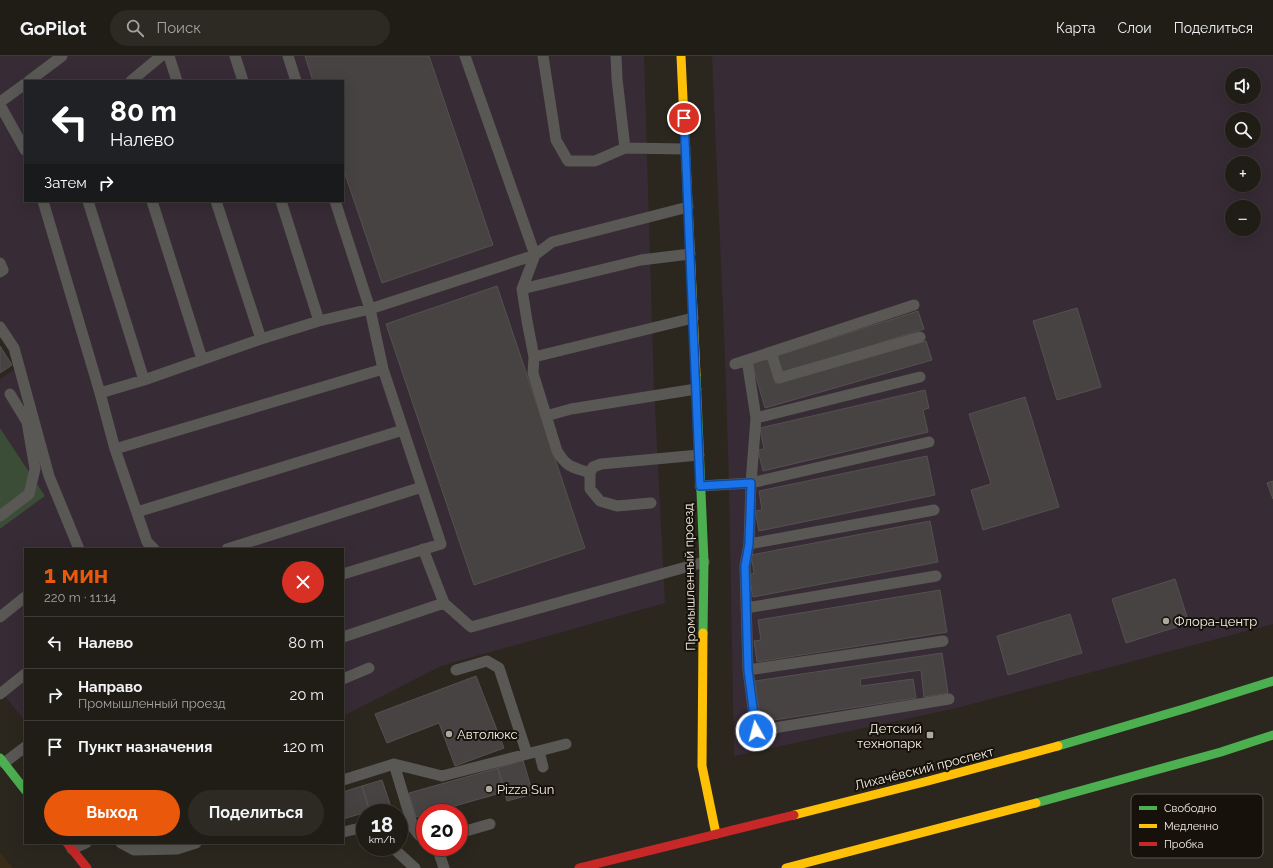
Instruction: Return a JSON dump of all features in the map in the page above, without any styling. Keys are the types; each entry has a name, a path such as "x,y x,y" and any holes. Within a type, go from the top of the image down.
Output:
{"main road":[{"name":"Промышленный проезд","path":"681,56 704,562 702,766 716,834"},
{"name":"Лихачёвский проспект","path":"579,868 1058,747 1209,702 1273,681"},
{"path":"786,868 983,818 1221,752 1273,735"},
{"path":"2,761 24,789"},
{"path":"69,846 86,868"}],"lane":[{"path":"30,80 62,56"},
{"path":"132,80 160,56"},
{"path":"169,56 177,80"},
{"path":"235,56 243,80"},
{"path":"288,56 296,80"},
{"path":"465,56 535,255 522,290 526,321 534,357 533,373 557,451 562,460 568,466 590,473"},
{"path":"543,56 556,140 568,161 595,161 625,148 685,149"},
{"path":"616,56 617,79 625,148"},
{"path":"24,85 0,104 24,148"},
{"path":"43,202 100,393 115,449 147,542 153,548"},
{"path":"88,202 144,380"},
{"path":"152,202 202,359"},
{"path":"216,202 261,339"},
{"path":"281,202 319,321"},
{"path":"335,202 370,309 383,369 441,544 344,574"},
{"path":"100,393 144,380 261,339 319,321 370,309 535,255 552,242 688,207"},
{"path":"522,290 641,260 690,254"},
{"path":"0,263 3,270 0,272"},
{"path":"735,364 914,305"},
{"path":"534,357 693,318"},
{"path":"0,327 14,348 49,476 79,548"},
{"path":"771,352 779,378 920,337"},
{"path":"747,360 756,418 751,483 749,544 745,566 748,670 756,731 948,699"},
{"path":"115,449 383,369"},
{"path":"756,418 920,377"},
{"path":"546,416 571,409 696,389"},
{"path":"0,516 29,494 35,469 27,422 10,394"},
{"path":"137,512 403,430"},
{"path":"700,486 751,483 929,442"},
{"path":"652,503 617,506 600,501 590,489 590,473 593,466 699,455"},
{"path":"230,548 422,487"},
{"path":"749,544 934,510"},
{"path":"423,549 444,604 471,627 704,562"},
{"path":"746,608 936,576"},
{"path":"0,617 24,598"},
{"path":"344,637 444,604"},
{"path":"748,670 943,641"},
{"path":"456,670 487,661 499,668 527,754"},
{"path":"344,679 369,668"},
{"path":"0,694 24,675"},
{"path":"344,780 394,764 442,776 566,744"},
{"path":"2,761 24,748"},
{"path":"539,751 543,767"},
{"path":"394,764 413,827 416,831"},
{"path":"468,830 490,824"},
{"path":"344,832 356,829"},
{"path":"69,846 80,844"},
{"path":"123,844 134,850 177,849 193,844"},
{"path":"402,856 415,868"},
{"path":"440,856 444,868"}],"shaded area":[{"path":"0,56 644,56 654,388 665,603 441,666 344,715 344,548 24,548 24,720 0,690 0,529 45,496 0,428 0,379 17,368 14,355 0,332"},
{"path":"712,56 1273,56 1273,624 957,708 734,756 729,484"},
{"path":"0,852 11,866 13,868 0,868"}],"green space":[{"path":"0,428 45,496 0,529"}],"building":[{"path":"305,56 429,56 493,245 382,283 344,171 344,80 313,80"},
{"path":"497,286 585,548 474,585 386,324"},
{"path":"1077,308 1101,387 1057,400 1033,321"},
{"path":"918,311 924,329 782,374 776,356"},
{"path":"926,341 932,360 765,408 752,363 769,358 776,384"},
{"path":"0,346 12,365 0,373"},
{"path":"925,390 929,408 923,410 928,432 763,471 758,450 764,449 760,428"},
{"path":"1025,397 1059,507 983,530 971,490 991,484 969,414"},
{"path":"927,456 935,495 759,531 755,511 762,510 759,491"},
{"path":"1273,481 1273,499 1267,483"},
{"path":"930,521 938,562 753,597 749,575 754,573 751,555"},
{"path":"1175,579 1189,623 1126,643 1112,599"},
{"path":"940,590 947,632 757,662 754,641 761,640 758,620"},
{"path":"1070,614 1082,653 1008,675 997,636"},
{"path":"942,653 948,693 924,697 921,670 860,679 861,686 913,679 916,698 761,722 755,681"},
{"path":"476,676 504,748 455,766 439,723 387,743 375,714"},
{"path":"523,760 533,794 507,801 498,768"},
{"path":"498,768 504,792 462,804 416,804 416,817 409,793"},
{"path":"382,780 390,804 367,804 362,786"},
{"path":"362,786 368,804 356,804 356,815 344,819 344,792"}],"traffic: fast":[{"path":"696,375 704,562 703,633"},
{"path":"1058,746 1273,681"},
{"path":"1036,803 1221,752 1273,735"},
{"path":"0,758 24,789"}],"traffic: slow":[{"path":"681,56 696,375"},
{"path":"703,633 702,766 716,834"},
{"path":"794,815 1058,746"},
{"path":"786,868 1036,803"}],"traffic: jam":[{"path":"579,868 794,815"},
{"path":"68,844 87,868"}],"place":[{"name":"Флора-центр","path":"1166,621"},
{"name":"Автолюкс","path":"449,734"},
{"name":"Детский технопарк","path":"930,735"},
{"name":"Pizza Sun","path":"489,789"}],"route":[{"path":"684,118 700,486 751,483 749,544 745,566 748,670 756,731"}]}
